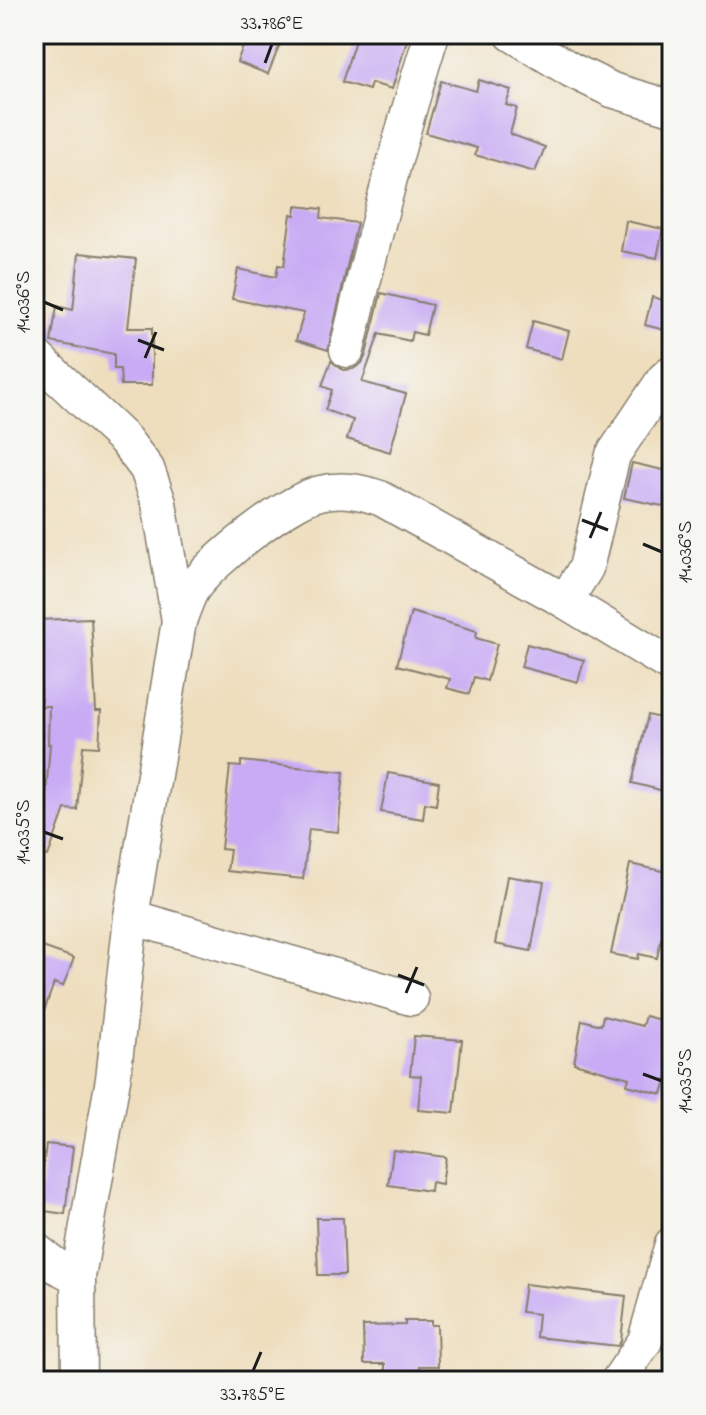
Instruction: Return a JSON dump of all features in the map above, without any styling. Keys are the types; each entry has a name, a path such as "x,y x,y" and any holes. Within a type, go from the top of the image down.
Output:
{"street":[{"path":"347,350 382,205 432,34"},
{"path":"512,34 571,70 612,90 672,108"},
{"path":"34,355 125,440 147,469 159,503 179,621"},
{"path":"565,601 586,568 613,455 664,379 672,372"},
{"path":"79,1381 78,1277 113,1079 131,917 179,621 192,589 216,561 294,503 319,493 356,490 380,498 565,601 672,666"},
{"path":"131,917 411,998"},
{"path":"618,1381 645,1341 672,1244"},
{"path":"34,1249 56,1266 78,1277"}],"building":[{"path":"248,34 284,34 268,74 237,62"},
{"path":"357,34 409,34 392,89 371,83 369,90 342,82"},
{"path":"479,80 511,90 506,105 517,108 510,134 545,147 535,172 475,155 477,148 426,133 441,81 476,91"},
{"path":"296,206 322,209 321,218 357,223 328,350 296,340 304,313 232,299 238,269 276,277 278,265 284,266 291,214 295,215"},
{"path":"626,221 663,229 657,258 621,251"},
{"path":"79,253 136,259 128,328 152,328 152,385 121,385 120,369 114,369 114,354 51,342 57,306 73,310"},
{"path":"381,293 432,305 425,335 412,332 410,341 379,334 362,382 406,394 390,452 347,439 353,420 325,410 332,390 322,386 331,361 343,370 353,369 362,363"},
{"path":"652,297 672,302 672,332 645,325"},
{"path":"533,321 569,331 562,359 526,349"},
{"path":"632,463 672,472 672,508 624,498"},
{"path":"411,612 477,631 476,638 497,644 487,681 474,677 469,694 447,688 450,679 397,665"},
{"path":"91,618 96,711 101,711 99,747 83,746 77,810 65,809 48,856 41,854 50,744 49,706 41,706 38,620"},
{"path":"527,644 584,660 578,682 521,667"},
{"path":"648,715 672,721 672,793 632,783"},
{"path":"241,761 344,772 338,832 309,829 303,879 227,871 230,850 221,849 230,766 241,767"},
{"path":"388,773 439,782 436,805 425,803 423,819 381,812"},
{"path":"630,864 672,873 666,914 672,919 668,940 661,939 657,958 639,954 638,959 611,954"},
{"path":"507,876 544,882 531,951 495,944"},
{"path":"34,944 74,958 63,986 54,983 37,1031 34,1030"},
{"path":"603,1016 642,1026 645,1016 672,1023 672,1081 666,1079 662,1094 627,1085 629,1078 574,1063 582,1020 601,1025"},
{"path":"414,1036 462,1040 454,1113 418,1110 421,1076 410,1075"},
{"path":"46,1144 73,1147 65,1214 38,1210"},
{"path":"393,1150 446,1157 442,1184 431,1182 430,1191 388,1185"},
{"path":"316,1218 343,1218 345,1275 318,1275"},
{"path":"525,1284 626,1296 618,1346 536,1337 538,1314 521,1312"},
{"path":"405,1321 431,1321 431,1325 437,1325 438,1366 419,1366 420,1373 385,1374 385,1364 364,1364 363,1326 405,1325"}]}
